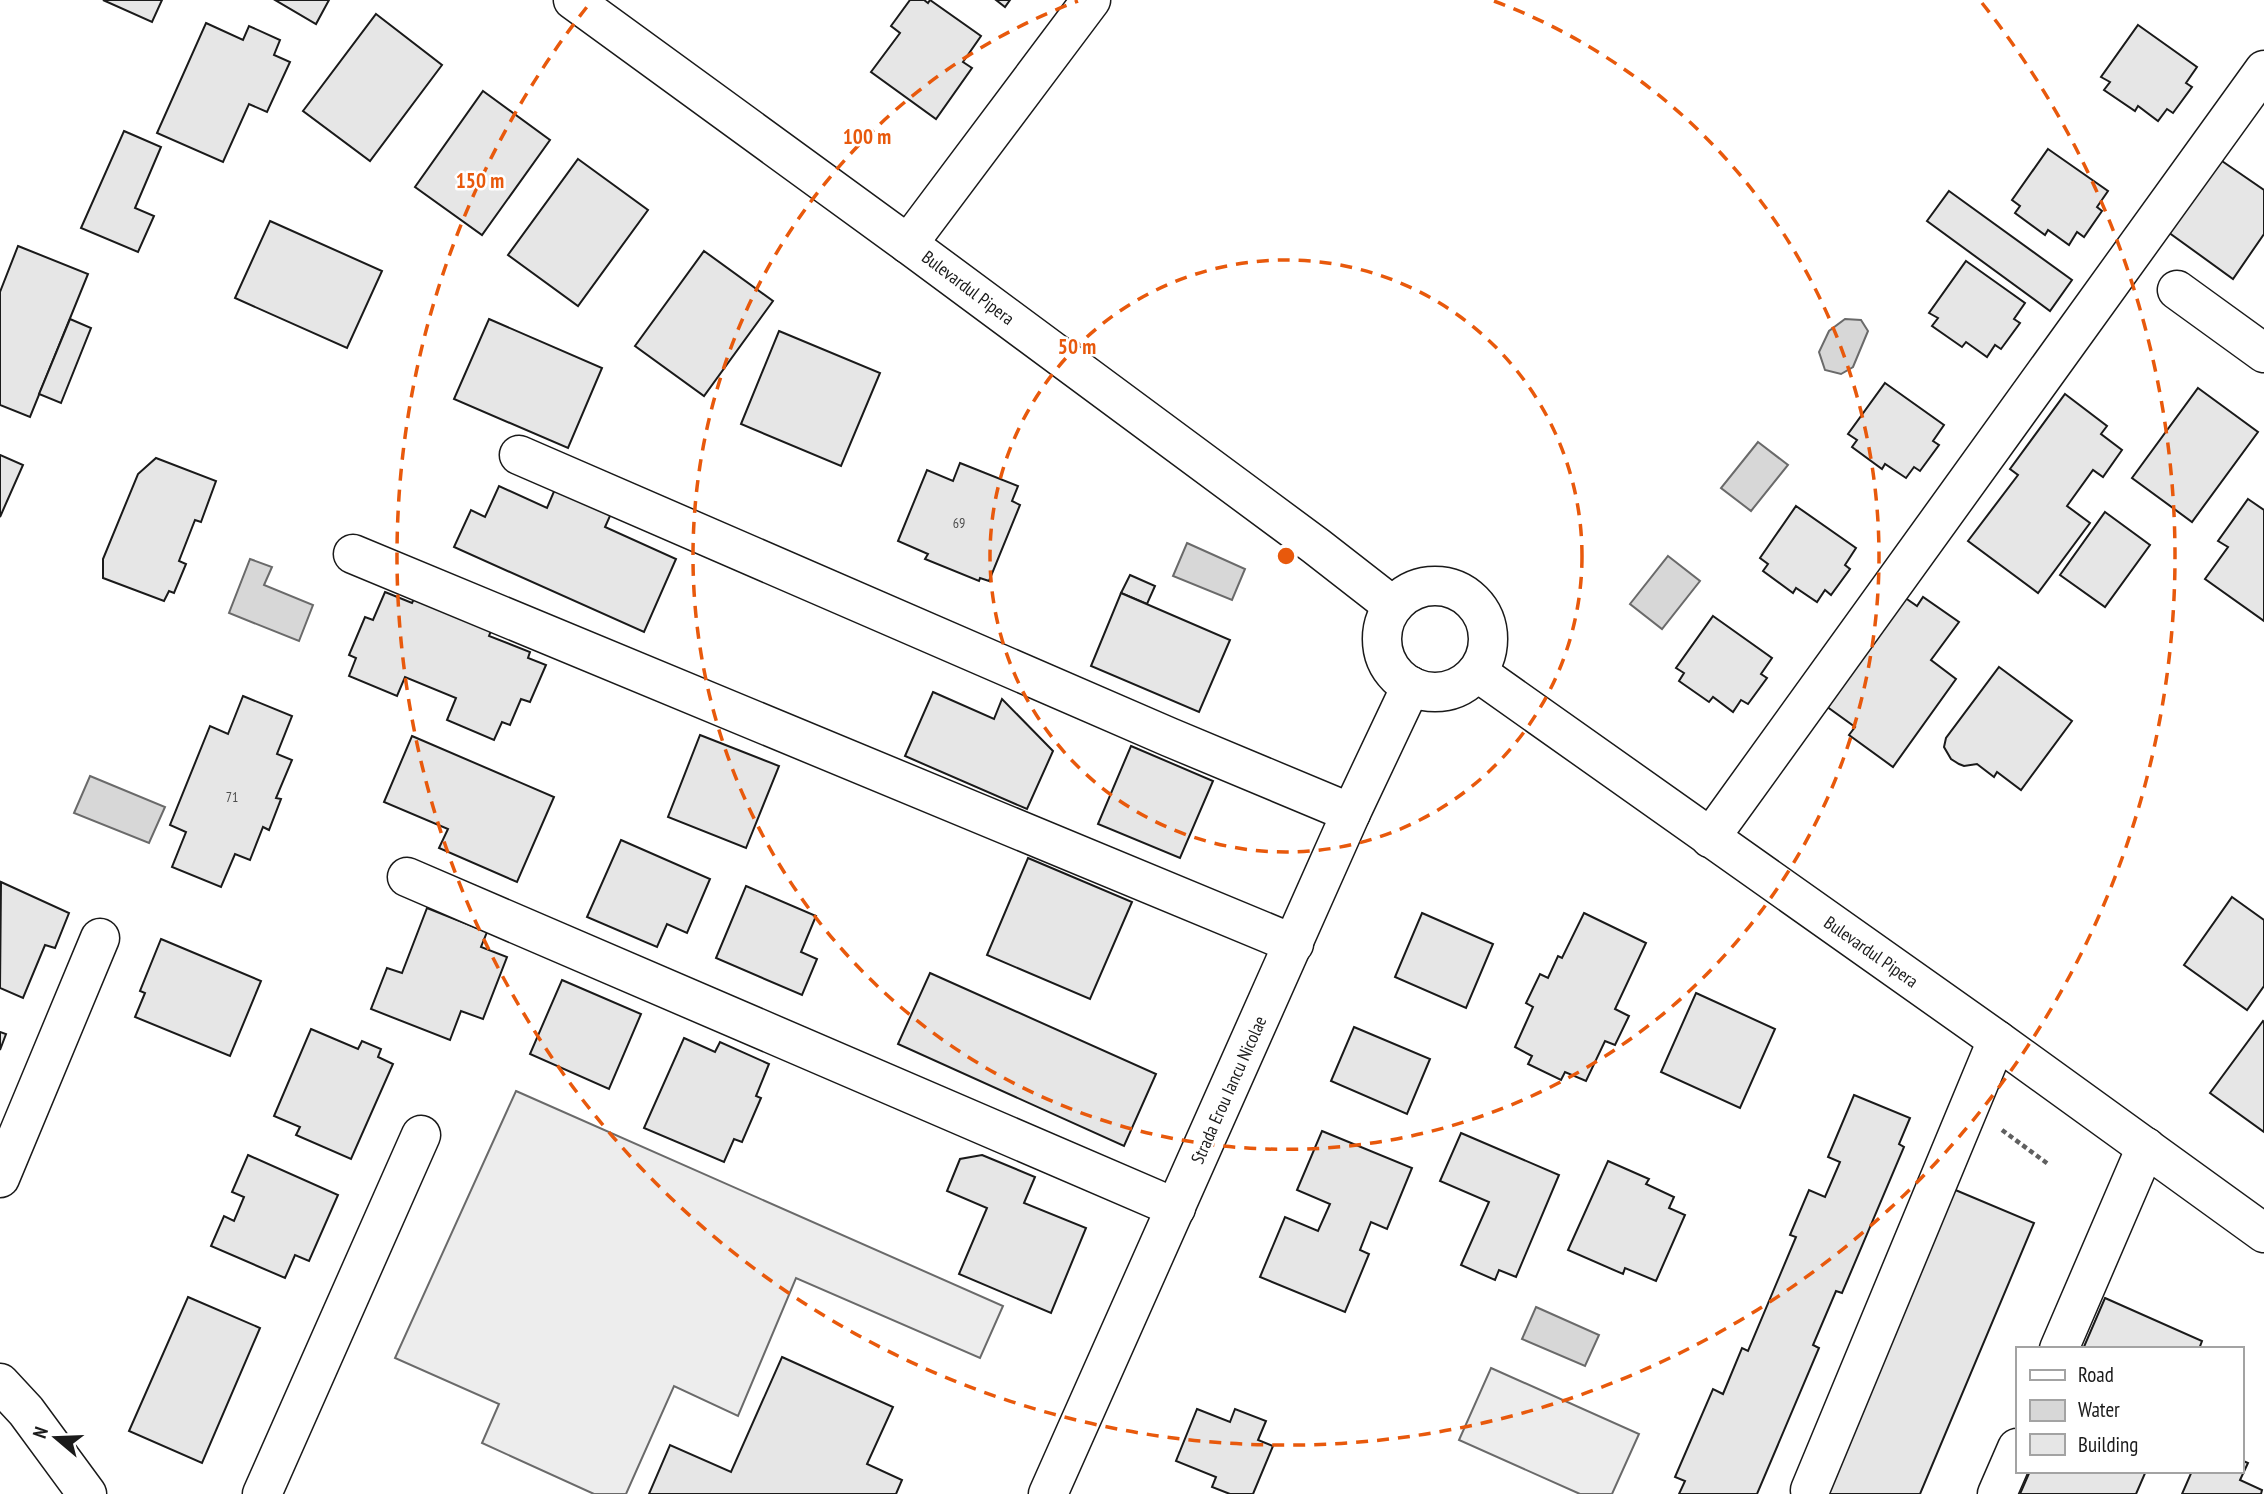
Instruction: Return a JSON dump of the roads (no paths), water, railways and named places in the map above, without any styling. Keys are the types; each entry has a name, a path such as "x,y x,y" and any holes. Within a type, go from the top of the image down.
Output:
{"street":[{"name":"Bulevardul Pipera","path":"573,0 908,244 1393,606"},
{"path":"908,244 1091,0"},
{"path":"1710,838 2264,70"},
{"path":"2177,290 2264,353"},
{"path":"519,455 1169,737 1351,813"},
{"path":"353,554 1294,944"},
{"path":"1434,585 1446,586 1468,596 1483,615 1489,638 1487,650 1477,672 1468,680 1446,691 1422,690 1410,686 1393,671 1383,651 1382,628 1393,606 1410,591 1434,585"},
{"name":"Bulevardul Pipera","path":"1477,672 1997,1040 2264,1233"},
{"name":"Strada Erou Iancu Nicolae","path":"1048,1494 1410,686"},
{"path":"407,877 1177,1208"},
{"path":"0,1178 100,938"},
{"path":"1810,1490 1997,1040"},
{"path":"262,1494 421,1135"},
{"path":"2061,1347 2146,1147"},
{"path":"0,1382 26,1411 87,1494"},
{"path":"1997,1494 2016,1450"}],"water":[{"path":"1845,319 1861,320 1868,331 1853,367 1841,374 1825,370 1819,352 1829,331"},
{"path":"1758,442 1788,465 1751,511 1721,488"},
{"path":"1187,543 1245,569 1232,600 1173,576"},
{"path":"1668,556 1700,581 1662,629 1630,604"},
{"path":"250,559 272,567 264,585 313,605 299,641 229,613"},
{"path":"90,776 165,807 149,843 74,813"},
{"path":"1536,1307 1599,1335 1585,1366 1522,1339"}]}
